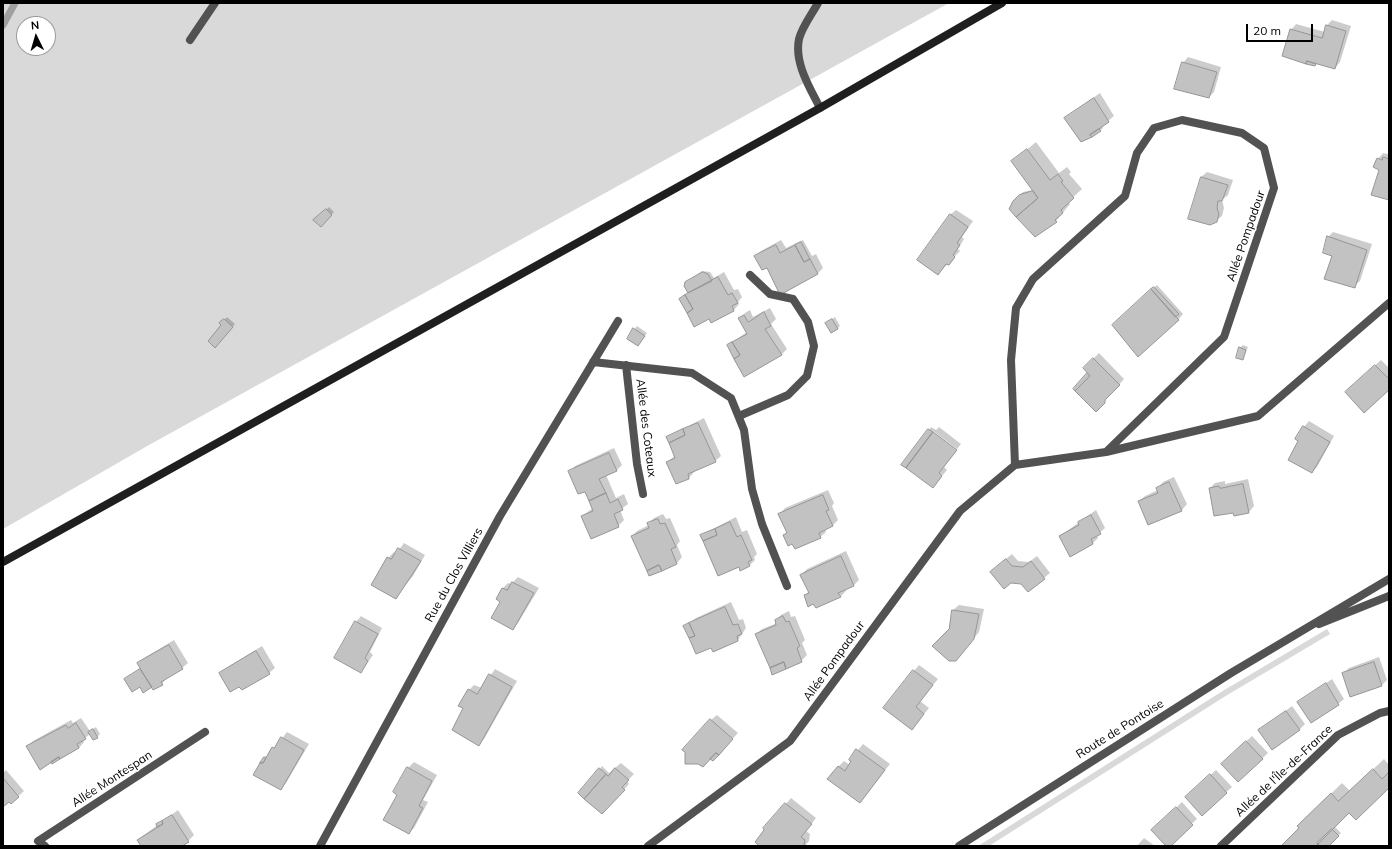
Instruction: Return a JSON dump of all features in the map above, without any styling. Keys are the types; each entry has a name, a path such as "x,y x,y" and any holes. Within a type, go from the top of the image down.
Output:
{"main road":[{"path":"3,562 820,108 1002,3"}],"street":[{"path":"190,40 215,3"},
{"path":"818,3 799,39 799,61 809,87 820,108"},
{"name":"Allée Pompadour","path":"648,846 790,742 960,511 1015,465 1011,360 1016,308 1033,278 1125,196 1137,153 1154,128 1182,120 1242,133 1264,148 1274,188 1224,337 1106,452"},
{"path":"739,416 788,395 807,376 814,346 808,322 793,299 770,294 750,275"},
{"path":"1015,465 1106,452 1258,416 1389,303"},
{"name":"Rue du Clos Villiers","path":"320,846 500,516 618,321"},
{"name":"Allée des Coteaux","path":"593,362 692,373 731,398 744,430 752,489 762,524 787,586"},
{"name":"Allée des Coteaux","path":"626,365 636,464 643,494"},
{"name":"Route de Pontoise","path":"959,846 1231,673 1389,579"},
{"name":"Route de Pontoise","path":"1294,635 1389,596"},
{"name":"Allée de l'Île-de-France","path":"1221,846 1338,735 1380,713 1389,711"},
{"name":"Allée Montespan","path":"45,846 38,841 205,732"}],"shaded area":[{"path":"3,3 949,3 149,445 3,529"},
{"path":"1327,629 1330,634 1224,697 989,846 978,846 1221,692"}],"building":[{"path":"1326,25 1346,31 1335,69 1307,61 1306,64 1282,56 1290,29 1322,38"},
{"path":"1307,61 1316,64 1315,66 1306,64"},
{"path":"1182,62 1217,72 1209,98 1174,89"},
{"path":"1094,98 1109,122 1090,135 1092,137 1081,142 1064,118"},
{"path":"1099,129 1101,131 1092,137 1090,135"},
{"path":"1027,149 1050,180 1058,174 1063,181 1061,182 1074,198 1061,210 1063,213 1055,220 1057,222 1035,237 1016,217 1038,198 1011,161"},
{"path":"1383,157 1389,159 1389,200 1371,195 1379,170 1373,167 1377,158 1382,160"},
{"path":"1201,177 1228,185 1222,201 1218,201 1217,208 1219,214 1217,222 1210,225 1188,219"},
{"path":"1033,191 1038,198 1016,217 1009,209 1013,201 1019,195"},
{"path":"326,209 332,215 321,227 313,220"},
{"path":"950,214 968,227 957,243 960,245 953,255 955,257 949,265 946,264 938,275 917,260"},
{"path":"1327,236 1367,250 1355,288 1324,279 1332,256 1323,253"},
{"path":"801,242 810,259 804,262 795,245"},
{"path":"776,245 780,253 795,245 804,262 810,259 818,274 780,295 767,268 762,270 754,256"},
{"path":"703,272 708,274 712,281 688,293 684,286 685,282"},
{"path":"718,277 728,295 732,293 738,303 732,306 734,311 711,323 709,319 694,327 687,313 693,309 685,295"},
{"path":"1154,287 1179,314 1175,317 1151,289"},
{"path":"1151,289 1179,320 1138,357 1112,325"},
{"path":"685,295 693,309 687,313 679,299"},
{"path":"764,312 771,326 765,329 782,355 744,377 734,359 740,355 732,342 747,334 738,318 744,315 748,322"},
{"path":"224,319 233,327 215,348 208,341 221,325 219,323"},
{"path":"832,319 838,329 831,333 825,323"},
{"path":"633,328 645,336 638,346 627,339"},
{"path":"732,342 740,355 734,359 727,345"},
{"path":"1239,347 1246,350 1243,360 1236,358"},
{"path":"1093,358 1120,385 1105,400 1105,403 1096,412 1075,391 1090,376 1083,368"},
{"path":"1375,365 1389,379 1389,390 1364,413 1345,392"},
{"path":"1087,373 1090,376 1075,391 1073,389"},
{"path":"698,423 716,462 688,474 689,479 676,484 666,462 675,458 669,443 685,435 683,429"},
{"path":"1303,426 1330,442 1312,473 1288,460 1298,441 1295,439"},
{"path":"683,429 685,435 669,443 666,437"},
{"path":"928,429 933,432 906,468 901,465"},
{"path":"933,432 957,450 939,473 942,476 933,488 906,468"},
{"path":"609,453 617,471 599,479 606,493 589,501 585,492 578,494 568,471"},
{"path":"1169,482 1182,511 1148,525 1138,501 1158,493 1156,488"},
{"path":"1243,484 1249,513 1234,516 1233,513 1214,516 1209,488 1219,486 1220,488"},
{"path":"606,493 610,503 618,499 623,510 614,514 619,527 591,539 581,516 593,511 589,501"},
{"path":"823,495 829,510 826,511 833,526 819,533 821,538 795,549 792,544 788,546 783,535 787,533 778,514"},
{"path":"1091,515 1101,534 1091,539 1093,544 1070,557 1059,536 1079,525 1078,522"},
{"path":"658,519 660,524 665,523 676,547 671,549 677,564 662,571 659,565 647,571 631,536 649,528 647,523"},
{"path":"730,522 737,537 741,535 752,560 748,562 750,566 740,571 739,567 718,576 703,541 717,535 715,529"},
{"path":"715,529 717,535 703,541 700,535"},
{"path":"398,548 421,561 396,599 371,585 387,557 391,559"},
{"path":"841,556 854,586 838,593 841,597 816,608 813,604 808,607 804,595 809,593 800,575"},
{"path":"1006,559 1012,566 1023,567 1031,561 1045,579 1028,592 1021,584 1011,583 1004,589 990,572"},
{"path":"659,565 662,571 649,576 647,571"},
{"path":"512,582 534,593 513,630 491,618 500,602 496,599 502,588 507,590"},
{"path":"725,607 733,625 738,624 742,634 737,636 738,641 713,652 711,648 696,654 689,638 695,636 689,623"},
{"path":"952,610 979,614 974,639 956,661 949,661 932,646 949,629"},
{"path":"783,616 786,622 789,621 800,646 797,648 802,662 786,669 784,662 770,668 755,634 776,625 775,620"},
{"path":"355,621 378,634 365,658 368,661 361,673 334,658"},
{"path":"689,623 695,636 689,638 683,626"},
{"path":"169,645 183,669 161,682 163,685 153,690 137,663"},
{"path":"256,651 270,674 242,690 239,687 230,692 219,673"},
{"path":"784,662 786,669 772,675 770,668"},
{"path":"1374,662 1382,686 1350,697 1342,673"},
{"path":"140,669 152,687 143,693 140,687 132,692 124,679"},
{"path":"913,670 933,685 916,707 924,714 912,730 883,708"},
{"path":"489,674 512,687 479,746 452,730 463,708 458,706 468,689 477,694"},
{"path":"1326,683 1339,705 1311,723 1297,702"},
{"path":"1286,711 1300,730 1272,750 1258,730"},
{"path":"710,719 733,739 719,755 716,753 703,767 698,764 685,764 685,752 682,750"},
{"path":"76,723 86,739 77,744 79,748 60,759 59,757 40,770 26,746 66,725 68,728"},
{"path":"93,729 98,738 93,740 88,732"},
{"path":"281,737 304,750 281,790 253,775 260,763 263,763 272,747 274,748"},
{"path":"1246,741 1263,759 1238,782 1221,764"},
{"path":"856,749 885,770 860,803 827,779 838,766 845,771 851,761 849,760"},
{"path":"716,753 719,755 713,761 710,759"},
{"path":"59,757 60,759 52,764 51,762"},
{"path":"264,757 266,758 263,763 260,763"},
{"path":"407,767 432,781 419,806 423,808 409,834 383,820 397,795 393,792"},
{"path":"599,768 606,774 584,799 578,793"},
{"path":"615,768 629,780 622,787 625,790 602,814 584,799 606,774 608,776"},
{"path":"1373,769 1382,779 1389,772 1389,788 1356,820 1349,813 1316,846 1281,846 1299,828 1297,826 1331,793 1338,801"},
{"path":"1210,774 1227,793 1202,816 1185,797"},
{"path":"3,778 19,797 11,804 9,802 3,807"},
{"path":"785,803 812,824 801,837 805,840 804,846 759,846 755,842 764,830 763,828"},
{"path":"1176,807 1193,825 1171,846 1166,846 1151,830"},
{"path":"172,815 189,842 182,846 141,846 137,840 163,824 162,821"},
{"path":"162,821 163,824 157,827 156,824"},
{"path":"1332,829 1339,836 1329,846 1320,846 1317,843"}],"waterway":[{"path":"3,25 15,3"}]}
